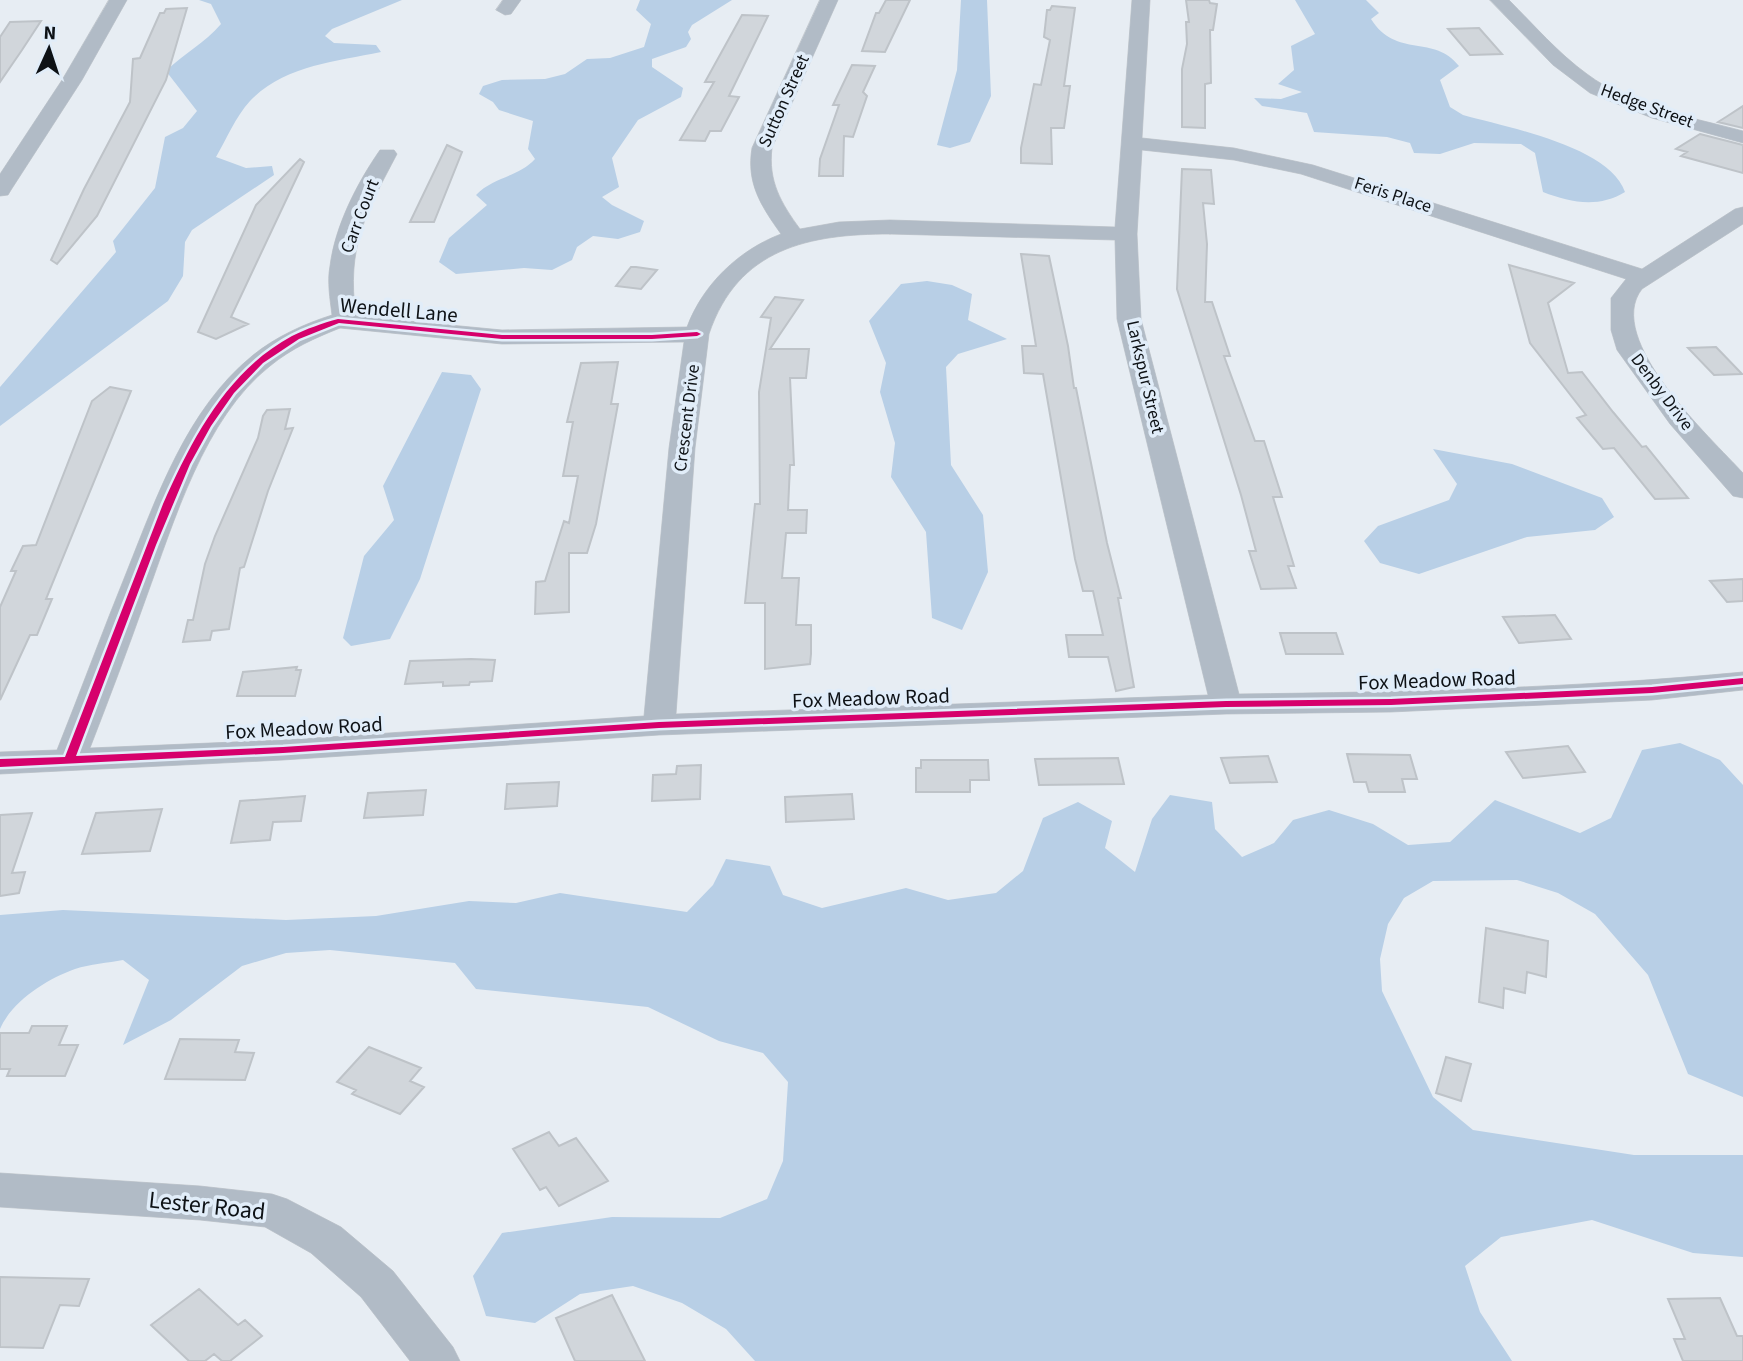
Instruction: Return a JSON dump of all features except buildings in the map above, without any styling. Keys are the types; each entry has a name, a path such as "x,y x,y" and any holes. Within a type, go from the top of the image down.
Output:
{"street":[{"path":"0,190 72,80 118,0"},
{"name":"Sutton Street","path":"795,237 776,211 759,179 757,167 762,148 829,0"},
{"name":"Larkspur Street","path":"1141,0 1134,143 1126,234 1129,319 1226,704"},
{"name":"Hedge Street","path":"1499,0 1582,80 1625,102 1743,137"},
{"name":"Feris Place","path":"1134,143 1234,154 1307,169 1645,277"},
{"name":"Carr Court","path":"345,321 341,265 350,235 374,178 387,155"},
{"name":"Denby Drive","path":"1743,214 1634,284 1623,298 1623,330 1629,350 1679,418 1743,490"},
{"name":"Crescent Drive","path":"659,725 682,447 697,334 701,319 715,298 752,256 795,237 835,229 1008,228 1126,234"},
{"name":"Wendell Lane","path":"69,760 178,478 209,418 227,394 254,367 285,345 322,325 345,321 502,337 639,337 697,334"},
{"name":"Fox Meadow Road","path":"0,763 283,750 659,725 1226,704 1391,702 1652,690 1743,681"},
{"name":"Lester Road","path":"0,1190 200,1203 272,1211 326,1240 377,1284 437,1361"}],"shaded area":[{"path":"199,0 402,0 332,29 325,36 334,43 376,45 381,52 328,62 294,72 264,89 250,101 216,157 246,168 272,166 274,175 192,230 185,242 183,276 168,301 0,426 0,387 116,252 113,241 155,188 165,137 183,128 197,111 166,71 221,24 211,4"},
{"path":"640,0 732,0 692,25 688,32 691,39 686,47 652,59 652,67 683,88 681,97 638,120 612,158 619,187 602,197 644,221 640,232 618,239 593,236 577,247 572,260 552,270 524,268 456,274 439,262 449,238 487,205 476,195 535,159 528,149 533,121 499,110 493,102 479,94 483,86 502,80 545,79 565,74 587,59 610,58 644,47 651,24 636,10"},
{"path":"961,0 987,0 991,96 970,142 950,148 937,145 957,70"},
{"path":"1295,0 1366,0 1379,13 1371,19 1392,39 1439,51 1459,66 1440,80 1450,107 1463,115 1529,133 1578,151 1599,162 1615,176 1625,192 1605,200 1585,202 1543,192 1535,153 1521,144 1474,143 1440,154 1414,153 1410,143 1387,137 1314,132 1307,113 1262,106 1254,98 1281,99 1302,92 1278,84 1294,70 1291,46 1315,34"},
{"path":"927,281 952,285 972,294 968,320 1007,339 958,354 946,367 951,465 983,515 988,572 962,630 932,618 926,532 891,477 895,443 880,392 886,363 869,321 901,284"},
{"path":"442,372 471,375 481,389 420,579 390,639 351,646 343,638 364,556 394,520 383,486"},
{"path":"1433,449 1512,464 1602,498 1614,517 1595,530 1527,537 1419,574 1380,563 1364,541 1378,526 1449,500 1457,484"},
{"path":"1680,743 1720,760 1743,785 1743,1097 1688,1074 1648,975 1595,914 1558,893 1517,880 1433,881 1404,898 1388,924 1380,959 1382,991 1433,1097 1473,1130 1634,1155 1743,1155 1743,1257 1693,1253 1592,1220 1501,1237 1465,1266 1480,1312 1512,1361 755,1361 726,1329 682,1303 633,1286 580,1294 535,1323 486,1316 473,1276 502,1233 612,1217 720,1218 767,1199 783,1161 788,1082 763,1053 719,1041 648,1007 476,989 455,963 330,950 286,953 242,966 171,1020 123,1045 149,980 123,960 81,967 53,979 22,1000 0,1029 0,915 63,910 286,920 376,916 469,901 516,903 560,893 687,912 713,885 726,859 770,866 783,895 822,908 906,888 948,900 996,893 1023,871 1043,818 1078,802 1112,821 1105,848 1135,872 1152,819 1170,795 1212,802 1215,829 1242,857 1274,843 1293,820 1329,810 1373,824 1408,845 1450,842 1495,800 1580,833 1611,818 1642,750"}],"cycle path":[{"path":"69,760 151,545 186,464 206,426 231,391 260,361 296,337 338,321 502,337 652,337 697,334"},
{"path":"0,763 283,750 659,725 1226,704 1391,702 1652,690 1743,681"}]}
